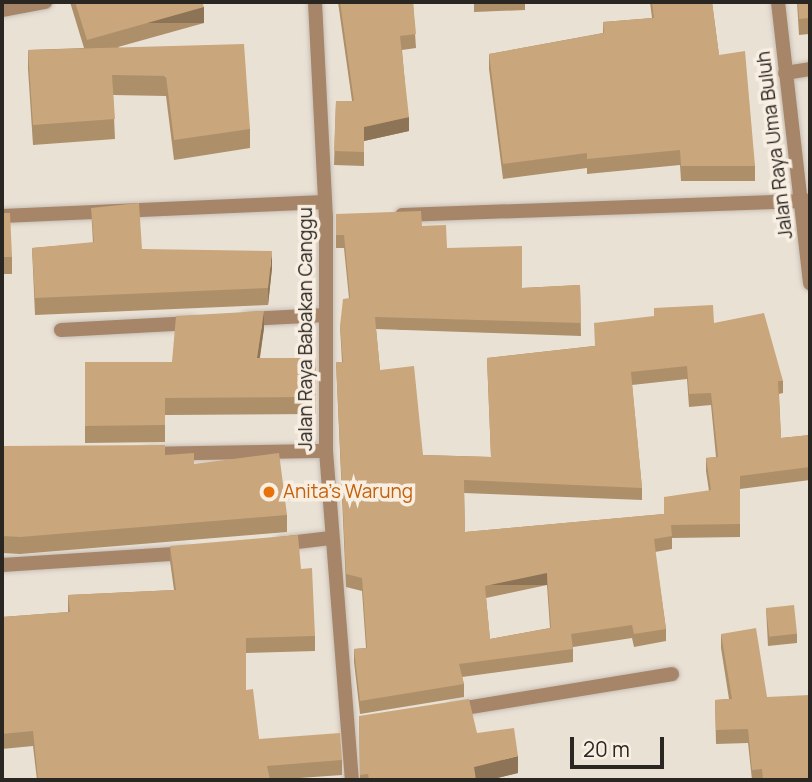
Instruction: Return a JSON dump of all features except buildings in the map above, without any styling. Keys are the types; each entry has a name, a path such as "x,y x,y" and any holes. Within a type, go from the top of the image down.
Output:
{"street":[{"path":"2,10 45,2"},
{"name":"Jalan Raya Babakan Canggu","path":"315,2 330,212 326,315 326,452 344,726 352,780"},
{"name":"Jalan Raya Uma Buluh","path":"778,2 785,73 805,202 810,283"},
{"path":"785,73 810,69"},
{"path":"380,216 805,202"},
{"path":"2,216 330,212"},
{"path":"61,330 326,315"},
{"path":"133,455 326,452"},
{"path":"264,545 331,538"},
{"path":"2,565 210,551"},
{"path":"439,712 672,674"},
{"path":"344,726 371,722"}],"place":[{"name":"Anita’s Warung","path":"269,492"}]}
